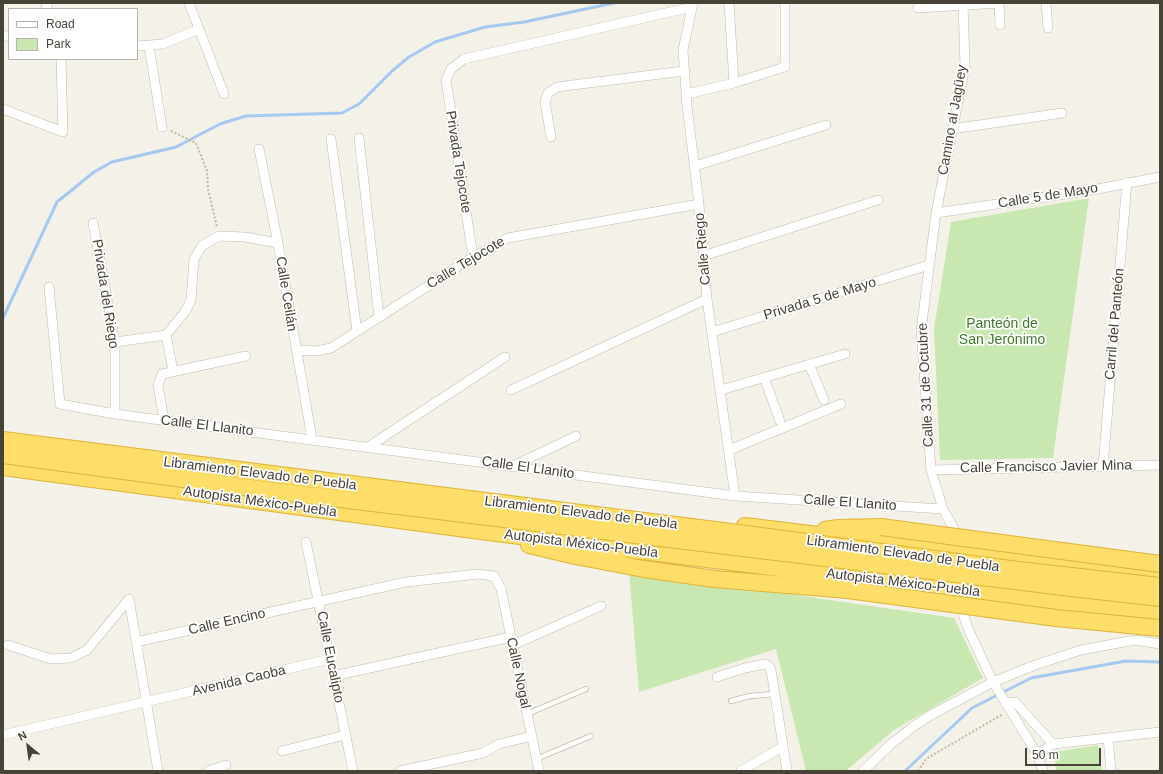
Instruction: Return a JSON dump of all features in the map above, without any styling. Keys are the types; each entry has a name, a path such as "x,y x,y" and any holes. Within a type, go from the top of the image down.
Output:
{"highway":[{"path":"3,432 354,479 1160,577"},
{"name":"Libramiento Elevado de Puebla","path":"3,440 731,532 1018,570 1160,586"},
{"name":"Libramiento Elevado de Puebla","path":"3,455 266,490 1160,598"},
{"name":"Autopista México-Puebla","path":"3,467 496,533 1160,615"},
{"path":"809,534 838,528 881,527 1160,564"},
{"path":"496,533 535,547 644,569 714,579 848,590 1056,618 1160,628"}],"street":[{"path":"189,3 224,94"},
{"path":"729,3 734,83"},
{"path":"687,94 734,83 785,67 785,3"},
{"path":"918,8 963,4 1000,3 1000,25"},
{"path":"1046,3 1048,28"},
{"name":"Camino al Jagüey","path":"936,213 965,66 963,4"},
{"name":"Privada Tejocote","path":"473,257 446,80 451,69 464,59 693,5"},
{"name":"Calle Riego","path":"693,5 683,50 684,71 699,204 707,298 735,496"},
{"path":"138,46 163,44 183,37 199,29"},
{"path":"149,46 165,129"},
{"path":"3,109 63,132 61,60"},
{"path":"551,137 545,102 548,93 557,87 684,71"},
{"path":"952,129 1062,113"},
{"path":"695,166 826,125"},
{"path":"358,138 379,317"},
{"path":"331,139 357,331"},
{"name":"Calle Ceilán","path":"259,149 278,243 312,439"},
{"name":"Calle 5 de Mayo","path":"936,213 1092,190 1127,182 1160,177"},
{"name":"Carril del Panteón","path":"1102,466 1127,182"},
{"path":"704,256 878,200"},
{"name":"Calle Tejocote","path":"296,350 316,351 331,348 473,257 508,238 699,204"},
{"name":"Calle 31 de Octubre","path":"936,213 921,331 931,470 943,509 954,529"},
{"name":"Privada del Riego","path":"93,223 114,342 114,414"},
{"path":"114,342 166,335 186,312 191,300 194,259 202,246 219,236 245,237 278,243"},
{"name":"Privada 5 de Mayo","path":"712,332 929,265"},
{"name":"Calle El Llanito","path":"49,287 60,404 114,414 735,496 943,509"},
{"path":"511,390 707,298"},
{"path":"166,335 173,371"},
{"path":"721,390 845,354"},
{"path":"164,420 158,383 162,374 246,356"},
{"path":"368,447 505,357"},
{"path":"809,364 824,400"},
{"path":"764,377 780,421"},
{"path":"729,450 841,404"},
{"path":"513,466 576,436"},
{"name":"Calle Francisco Javier Mina","path":"931,470 1160,464"},
{"name":"Calle Eucalipto","path":"306,542 352,771"},
{"name":"Calle Encino","path":"136,642 406,582 478,574 494,576"},
{"name":"Calle Nogal","path":"494,576 501,589 539,771"},
{"path":"8,644 51,659 71,658 87,650 129,599 158,771"},
{"path":"333,676 512,641 601,606"},
{"path":"962,611 969,631 994,684 1037,754 1043,771"},
{"path":"863,771 891,744 931,715 1035,665 1082,650 1135,640 1160,644"},
{"name":"Avenida Caoba","path":"3,735 330,659"},
{"path":"716,677 765,664 771,670 787,771"},
{"path":"1006,705 1015,702 1053,744"},
{"path":"1037,754 1053,744 1160,732"},
{"path":"282,751 345,735"},
{"path":"400,771 483,753 499,744 532,736"},
{"path":"1108,738 1111,771"},
{"path":"741,771 782,747"},
{"path":"208,771 226,765"}],"lane":[{"path":"527,714 586,689"},
{"path":"731,701 750,696 775,694"},
{"path":"536,759 591,736"}],"path":[{"path":"165,129 196,143 207,171 208,189 214,217"},
{"path":"918,771 926,759 1006,705"}],"green space":[{"name":"Panteón de San Jerónimo","path":"1089,198 1053,458 940,460 934,329 951,222"},
{"path":"629,571 954,618 983,678 894,730 846,771 806,771 776,649 639,692"},
{"path":"1098,745 1102,771 1056,771 1054,752"}],"waterway":[{"path":"3,318 57,202 94,172 112,162 176,147 220,124 246,116 342,113 359,104 392,71 409,57 435,42 485,27 524,22 614,3"},
{"path":"905,771 972,708 1031,678 1126,661 1160,662"}]}
